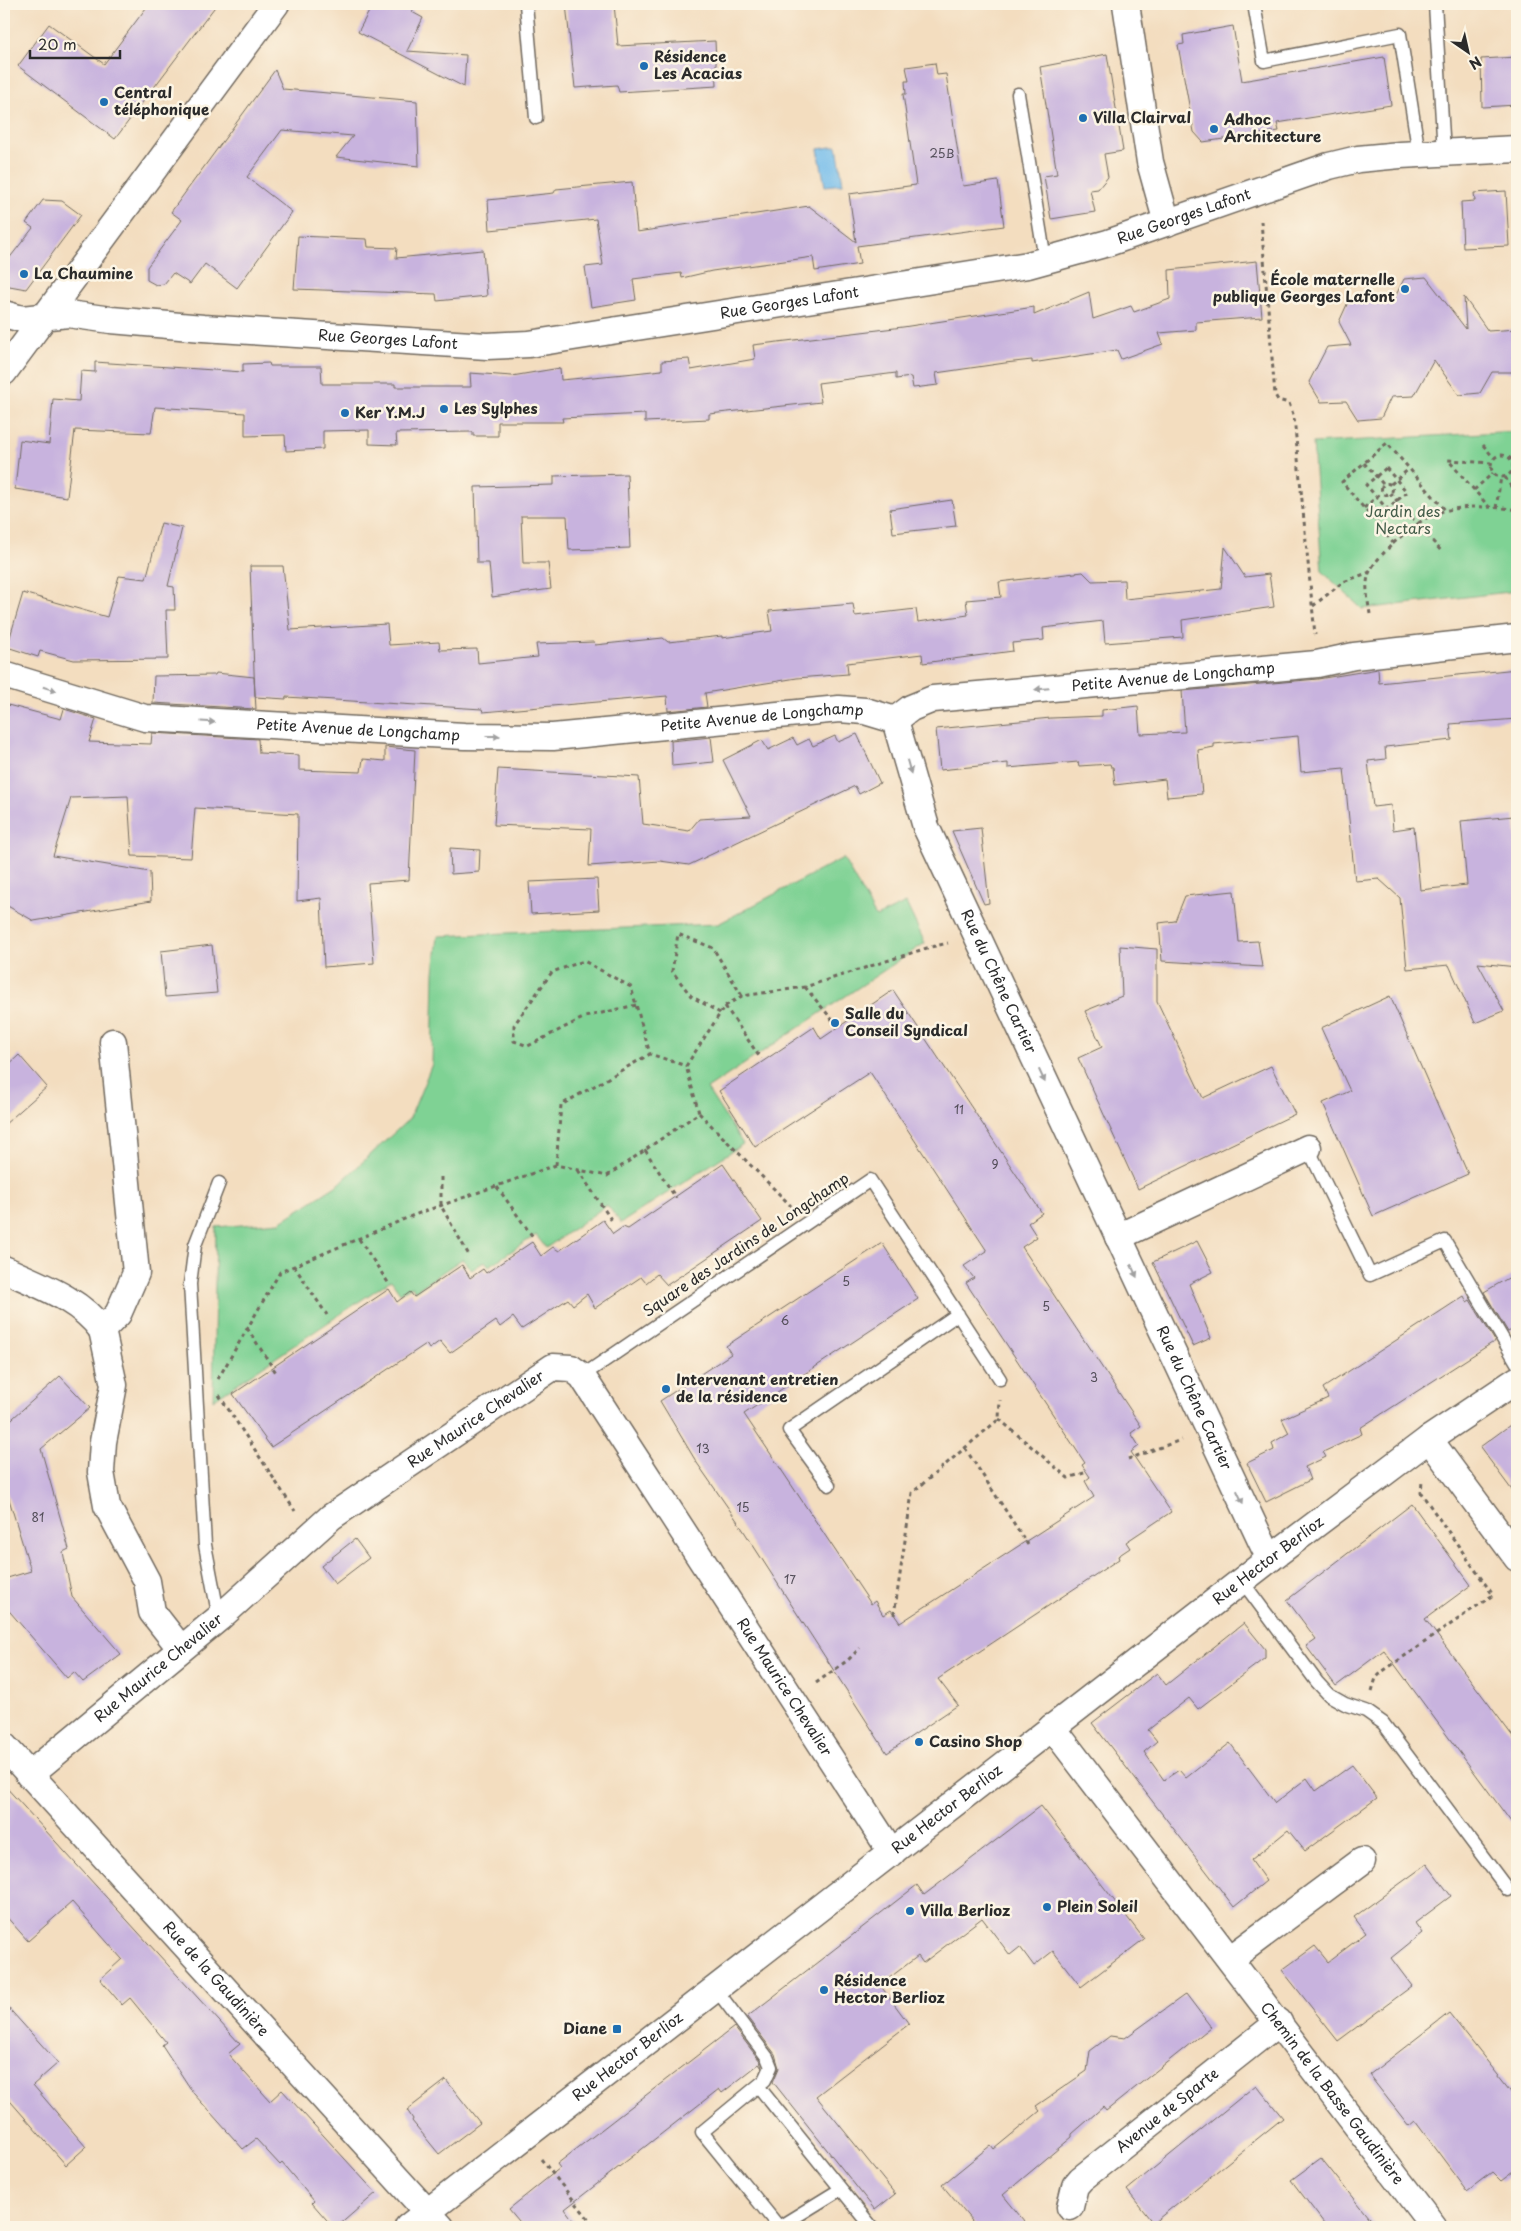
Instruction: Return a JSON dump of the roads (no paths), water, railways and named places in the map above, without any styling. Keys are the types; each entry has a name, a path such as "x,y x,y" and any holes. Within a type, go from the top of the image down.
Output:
{"street":[{"path":"4,372 276,4"},
{"path":"1126,4 1150,162 1167,223"},
{"name":"Rue Georges Lafont","path":"4,314 22,319 68,314 204,328 467,344 529,344 851,294 1045,260 1100,246 1329,166 1358,159 1517,149"},
{"name":"Petite Avenue de Longchamp","path":"4,675 144,718 464,736 554,737 839,709 866,711 896,720 911,708 933,699 1316,653 1354,656 1517,638"},
{"name":"Rue du Chêne Cartier","path":"896,720 926,827 1264,1547 1271,1558"},
{"path":"102,1330 118,1314 136,1273 113,1042"},
{"path":"1118,1237 1308,1148"},
{"path":"4,1269 64,1297 93,1317 102,1330 114,1385 103,1442 102,1462 107,1506 148,1581 152,1612 181,1649"},
{"name":"Rue Maurice Chevalier","path":"29,1775 219,1618 331,1517 553,1366 571,1368 582,1376 892,1853"},
{"name":"Rue Hector Berlioz","path":"426,2222 715,1988 892,1853 1052,1727 1429,1439 1517,1380"},
{"path":"1429,1439 1517,1558"},
{"name":"Chemin de la Basse Gaudinière","path":"1052,1727 1434,2227"},
{"name":"Rue de la Gaudinière","path":"4,1746 426,2222"},
{"path":"1230,1959 1362,1861"},
{"name":"Avenue de Sparte","path":"1070,2207 1075,2186 1081,2179 1279,2022"}],"lane":[{"path":"526,4 536,118"},
{"path":"1254,4 1264,60 1400,34 1431,153"},
{"path":"1431,153 1434,4"},
{"path":"1018,94 1045,260"},
{"path":"1308,1148 1370,1275 1445,1241 1517,1363"},
{"name":"Square des Jardins de Longchamp","path":"582,1376 870,1180 1000,1378"},
{"path":"219,1183 195,1245 190,1284 205,1544 219,1618"},
{"path":"830,1485 789,1430 958,1314"},
{"path":"1242,1581 1323,1689 1345,1704 1366,1710 1383,1723 1508,1890"},
{"path":"715,1988 770,2062 770,2073 758,2086 702,2132 779,2227 841,2189"},
{"path":"758,2086 872,2227"}],"water":[{"path":"837,146 843,184 825,186 818,149"}],"place":[{"name":"Résidence Les Acacias","path":"644,66"},
{"name":"Central téléphonique","path":"104,102"},
{"name":"Villa Clairval","path":"1083,118"},
{"name":"Adhoc Architecture","path":"1214,129"},
{"name":"La Chaumine","path":"24,274"},
{"name":"École maternelle publique Georges Lafont","path":"1405,289"},
{"name":"Les Sylphes","path":"444,409"},
{"name":"Ker Y.M.J","path":"345,413"},
{"name":"Salle du Conseil Syndical","path":"835,1023"},
{"name":"Intervenant entretien de la résidence","path":"666,1389"},
{"name":"Casino Shop","path":"919,1742"},
{"name":"Plein Soleil","path":"1047,1907"},
{"name":"Villa Berlioz","path":"910,1911"},
{"name":"Résidence Hector Berlioz","path":"824,1990"},
{"name":"Diane","path":"617,2029"}],"park label":[{"name":"Jardin des Nectars","path":"1403,520"}]}
